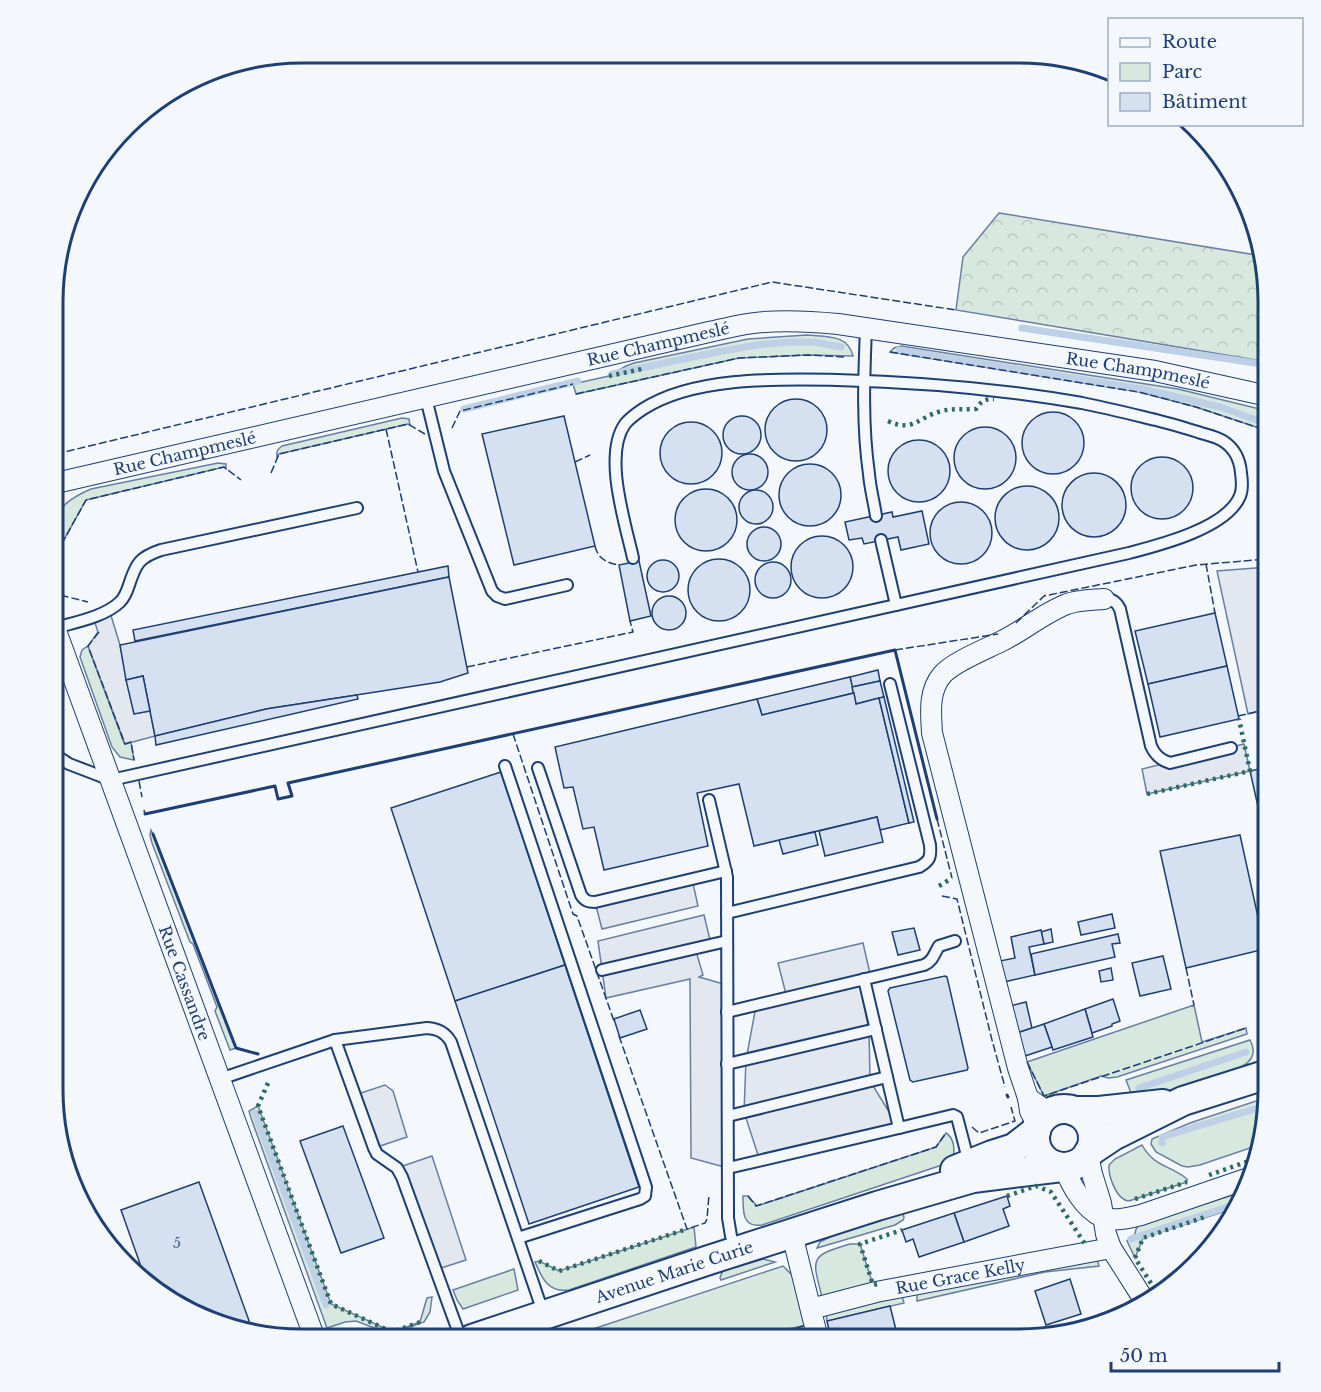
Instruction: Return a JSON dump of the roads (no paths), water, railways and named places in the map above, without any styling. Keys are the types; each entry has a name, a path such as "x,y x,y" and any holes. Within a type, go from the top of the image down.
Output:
{"main road":[{"name":"Avenue Marie Curie","path":"502,1329 877,1206 973,1178 1076,1161 1113,1136 1183,1101 1258,1077"},
{"name":"Avenue Marie Curie","path":"877,1206 969,1164 1014,1148 1045,1116 1183,1101"},
{"path":"1080,1114 1086,1119 1092,1132 1092,1146 1076,1161 1048,1163 1042,1158 1035,1145 1045,1116 1080,1114"}],"street":[{"name":"Rue Champmeslé","path":"63,481 749,323 808,321 866,328 1155,372 1258,394"},
{"path":"1045,1116 1018,1068 932,733 933,689 943,674 962,660 1003,641 1054,610 1069,603 1104,599"},
{"name":"Rue Cassandre","path":"63,650 311,1329"},
{"path":"1076,1161 1101,1203 1106,1234 1111,1248 1141,1295"},
{"path":"1103,1218 1134,1217 1240,1181"},
{"path":"792,1234 816,1329"},
{"name":"Rue Grace Kelly","path":"811,1309 876,1292 1111,1248"}],"lane":[{"path":"866,328 864,412 869,474 876,516"},
{"path":"63,760 111,780 1129,553 1170,542 1217,521 1239,498 1242,488 1240,466 1231,447 1224,441 1178,425 1082,404 969,387 863,380 782,379 722,384 670,396 650,405 634,415 619,437 615,454 616,474 633,558"},
{"path":"426,398 444,471 492,591 497,596 505,598 567,585"},
{"path":"63,626 93,617 121,601 138,562 151,554 357,508"},
{"path":"881,540 896,605"},
{"path":"1104,599 1116,602 1120,609 1150,746 1155,753 1161,760 1170,763 1231,748"},
{"path":"727,913 919,867 930,859 930,845 890,684"},
{"path":"505,766 646,1187 645,1196 640,1199 518,1238"},
{"path":"538,768 581,895 589,902 726,871"},
{"path":"709,800 726,871 728,1218 736,1251"},
{"path":"602,970 727,941"},
{"path":"727,1012 924,965 929,963 939,946 955,941"},
{"path":"864,979 898,1128"},
{"path":"220,1079 335,1040 427,1028 441,1031 451,1042 544,1315"},
{"path":"727,1064 876,1029"},
{"path":"335,1040 374,1148 377,1154 397,1168 402,1177 457,1329"},
{"path":"728,1116 887,1077"},
{"path":"728,1168 953,1115 957,1117 969,1164"}],"waterway":[{"path":"1022,328 1258,363"},
{"path":"612,374 757,345 813,342 841,347"},
{"path":"899,350 1147,390 1220,407 1258,420"},
{"path":"464,409 578,381"},
{"path":"1139,1088 1246,1052"},
{"path":"1162,1143 1162,1137 1257,1108"},
{"path":"255,1113 326,1305"},
{"path":"1131,1239 1228,1207"}]}
